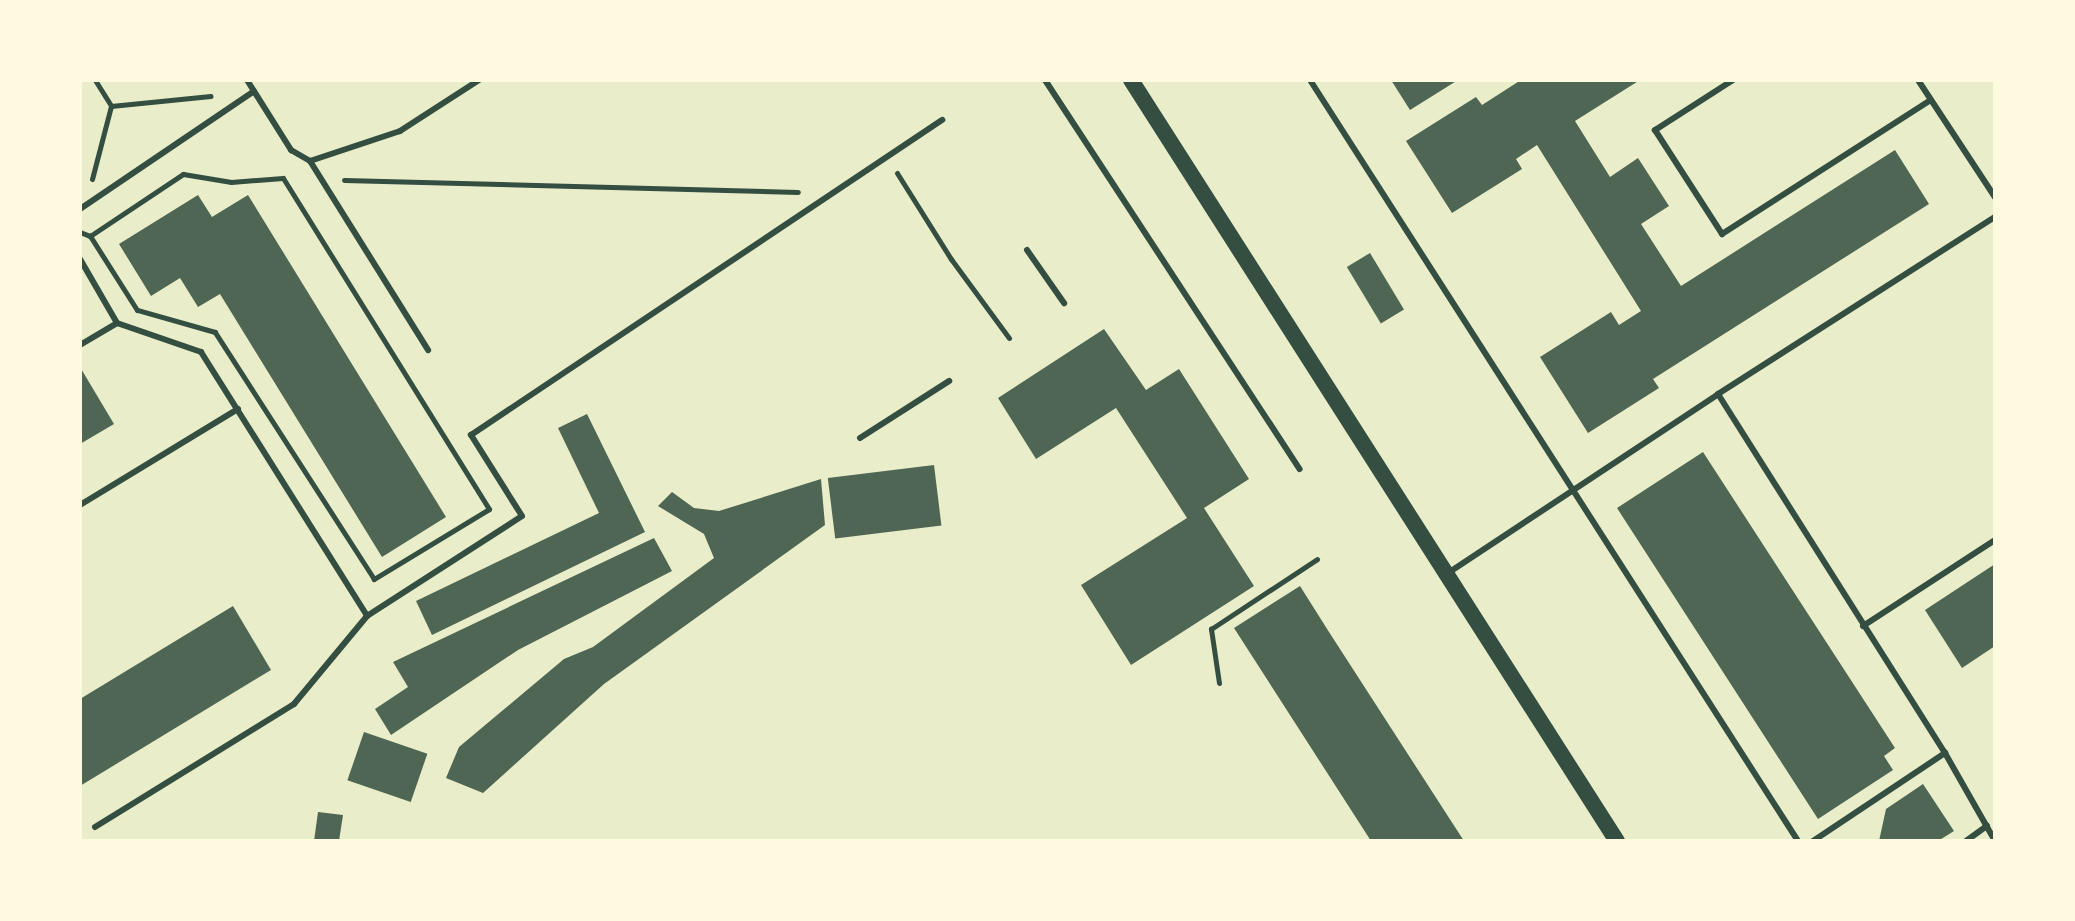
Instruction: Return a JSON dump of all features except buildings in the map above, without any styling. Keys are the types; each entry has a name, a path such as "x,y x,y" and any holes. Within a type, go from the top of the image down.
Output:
{"main road":[{"path":"1131,80 1617,841"}],"lane":[{"path":"247,80 291,150 310,161 428,350"},
{"path":"310,161 400,131 479,80"},
{"path":"1045,80 1300,469"},
{"path":"1310,80 1798,841"},
{"path":"1733,80 1655,130 1722,234 1931,100"},
{"path":"1931,80 1920,83 1995,197"},
{"path":"82,207 254,91"},
{"path":"95,827 294,704 367,616 522,516 471,435 942,120"},
{"path":"1447,574 1718,394 1995,217"},
{"path":"1027,250 1064,303"},
{"path":"80,259 117,323 201,352 367,616"},
{"path":"80,278 88,272"},
{"path":"80,345 117,323"},
{"path":"860,438 949,381"},
{"path":"1718,394 1945,753 1995,841"},
{"path":"80,505 238,409"},
{"path":"1863,626 1995,540"},
{"path":"1813,841 1945,753"},
{"path":"1966,841 1987,826"}],"path":[{"path":"82,207 111,106 95,80"},
{"path":"111,106 254,91"},
{"path":"886,157 951,259 1009,338"},
{"path":"90,236 183,174 231,182 283,178 832,193"},
{"path":"80,232 90,236 137,310 215,332 374,579 489,509 283,178"},
{"path":"1219,683 1211,629 1317,559"}]}
